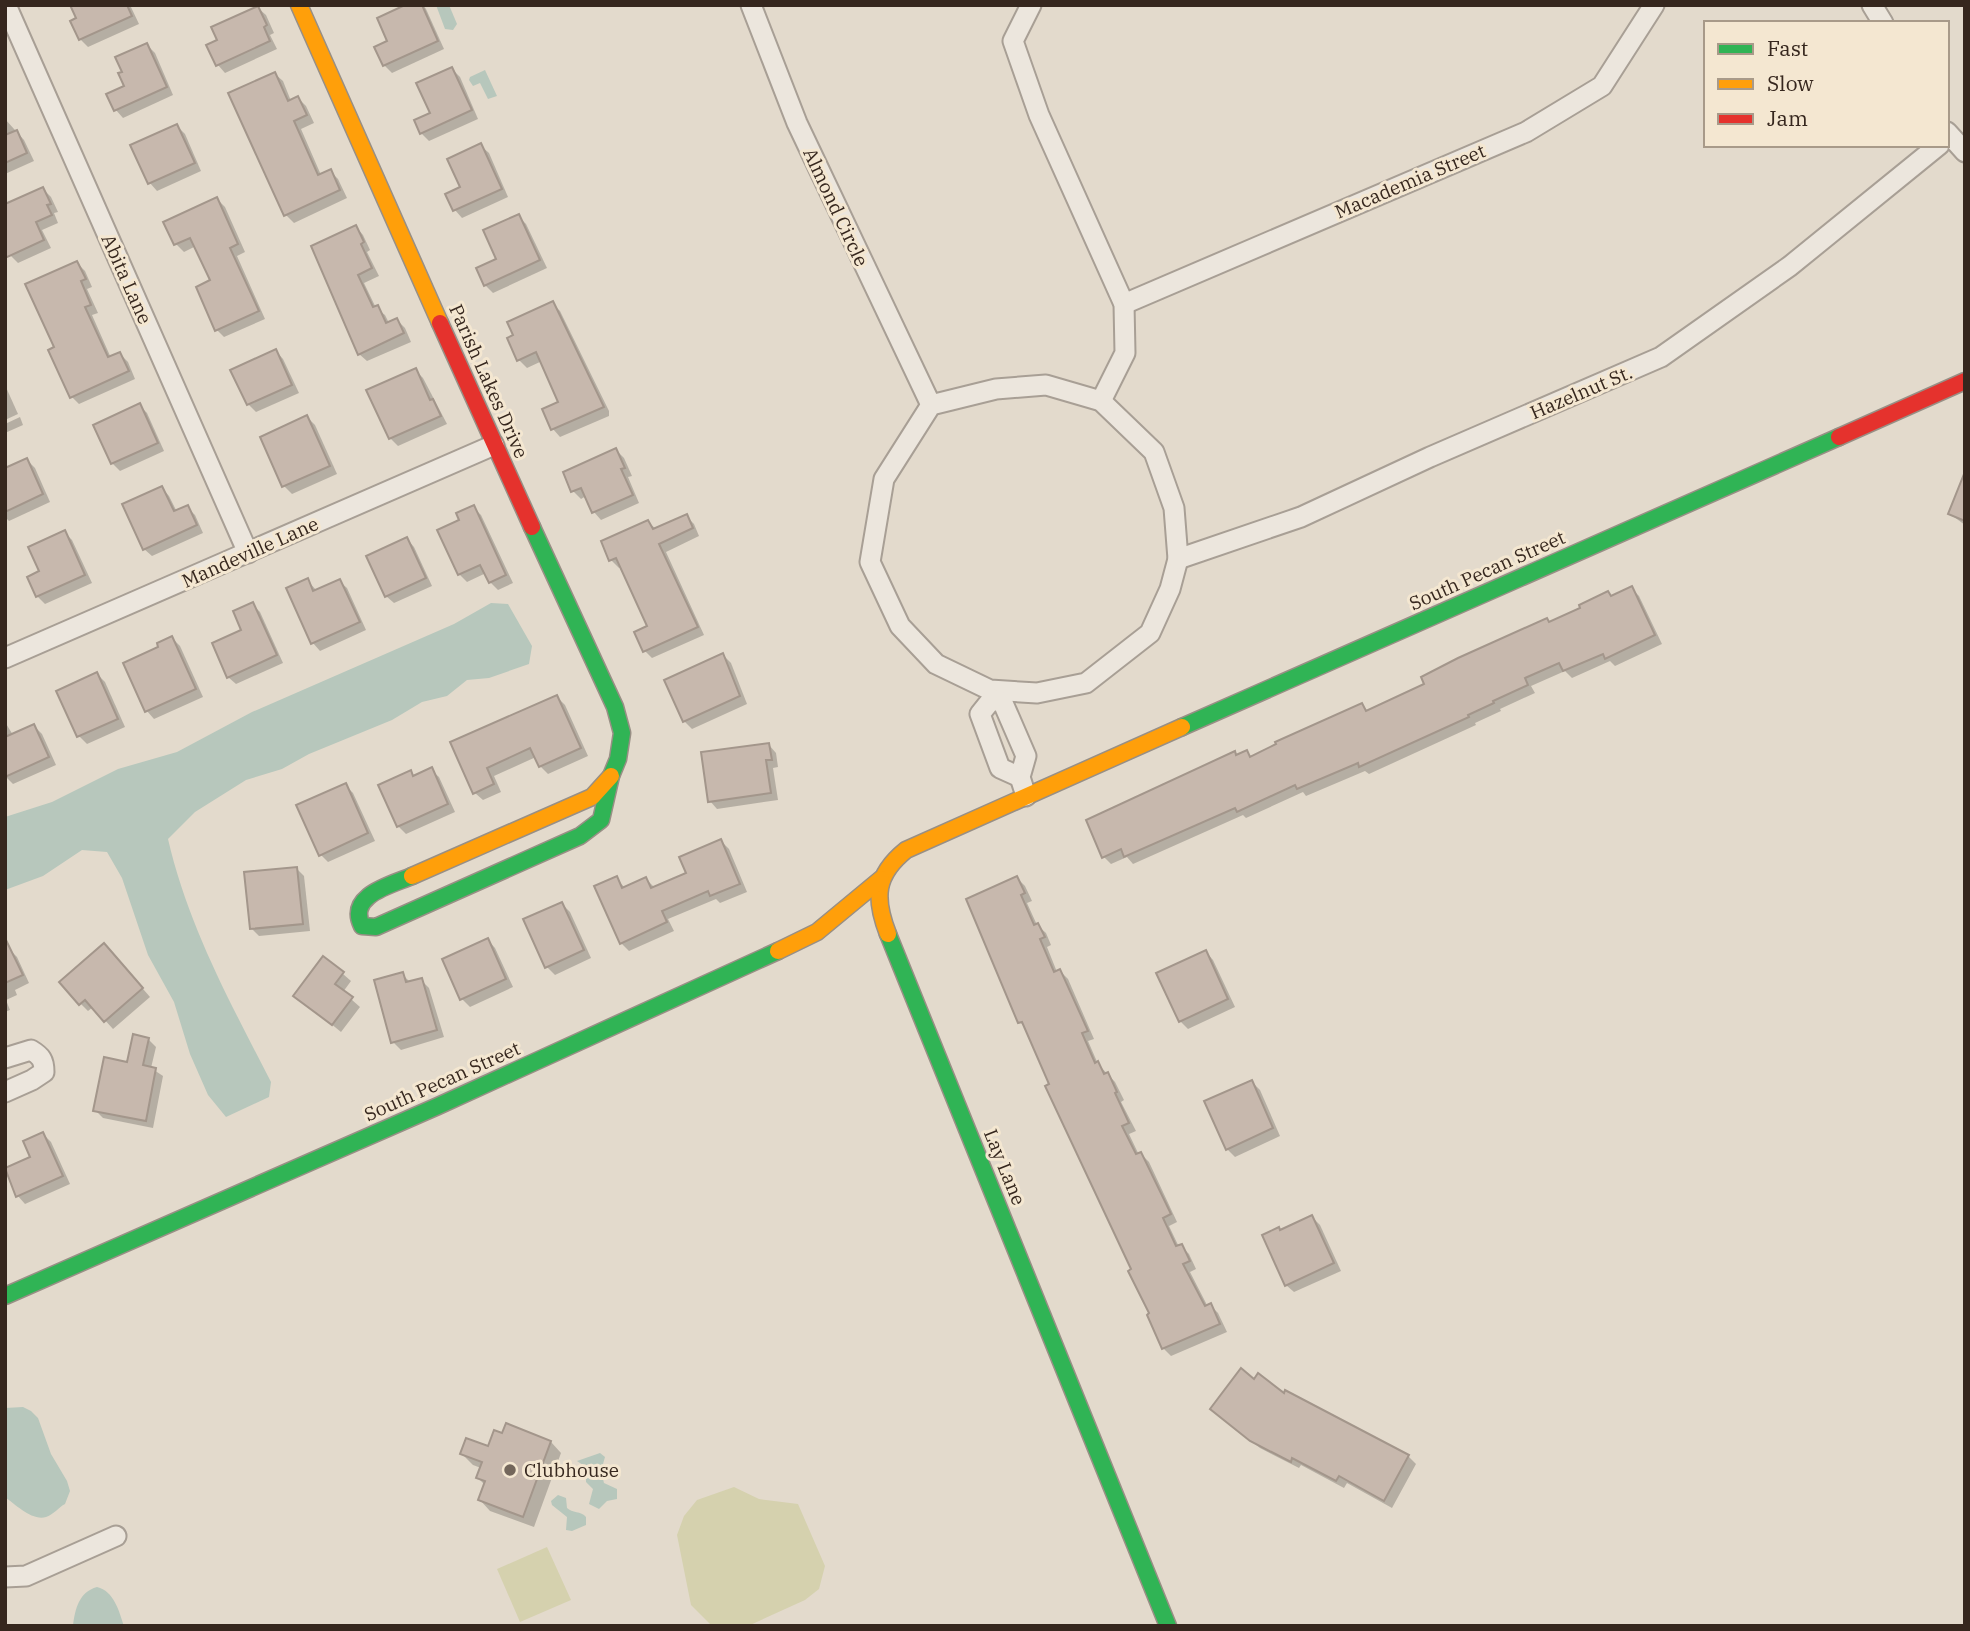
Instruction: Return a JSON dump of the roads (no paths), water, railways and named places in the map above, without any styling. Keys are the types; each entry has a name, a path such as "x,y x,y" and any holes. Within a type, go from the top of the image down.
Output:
{"street":[{"name":"Abita Lane","path":"6,5 248,553"},
{"name":"Parish Lakes Drive","path":"299,5 494,445 615,707 622,733 618,759 611,776 601,820 580,836 376,927 362,926 357,918 358,907 368,895 592,797 611,776"},
{"name":"Almond Circle","path":"751,5 797,123 931,405"},
{"path":"1031,5 1013,41 1040,115 1124,304 1125,353 1101,401"},
{"name":"Macademia Street","path":"1124,304 1526,132 1602,86 1654,5"},
{"path":"1872,5 1882,21"},
{"path":"1949,140 1965,152"},
{"name":"Hazelnut St.","path":"1178,559 1301,517 1430,457 1661,357 1790,266 1935,147"},
{"name":"South Pecan Street","path":"1026,796 1965,381"},
{"path":"881,879 890,863 906,850 1026,796 1020,777 1026,755 1003,703 936,664 900,626 870,562 884,478 931,405 996,389 1046,385 1101,401 1154,452 1174,508 1178,559 1170,589 1150,633 1086,683 1037,692 991,694"},
{"name":"Mandeville Lane","path":"5,658 494,445"},
{"path":"991,694 980,714 1000,768 1020,777"},
{"name":"South Pecan Street","path":"5,1296 438,1107 784,948 817,932 881,879"},
{"name":"Lay Lane","path":"881,879 882,919 1168,1626"},
{"path":"5,1058 31,1050 40,1055 44,1072 33,1080 5,1091"},
{"path":"5,1577 26,1576 116,1536"}],"place":[{"name":"Clubhouse","path":"510,1470"}]}
